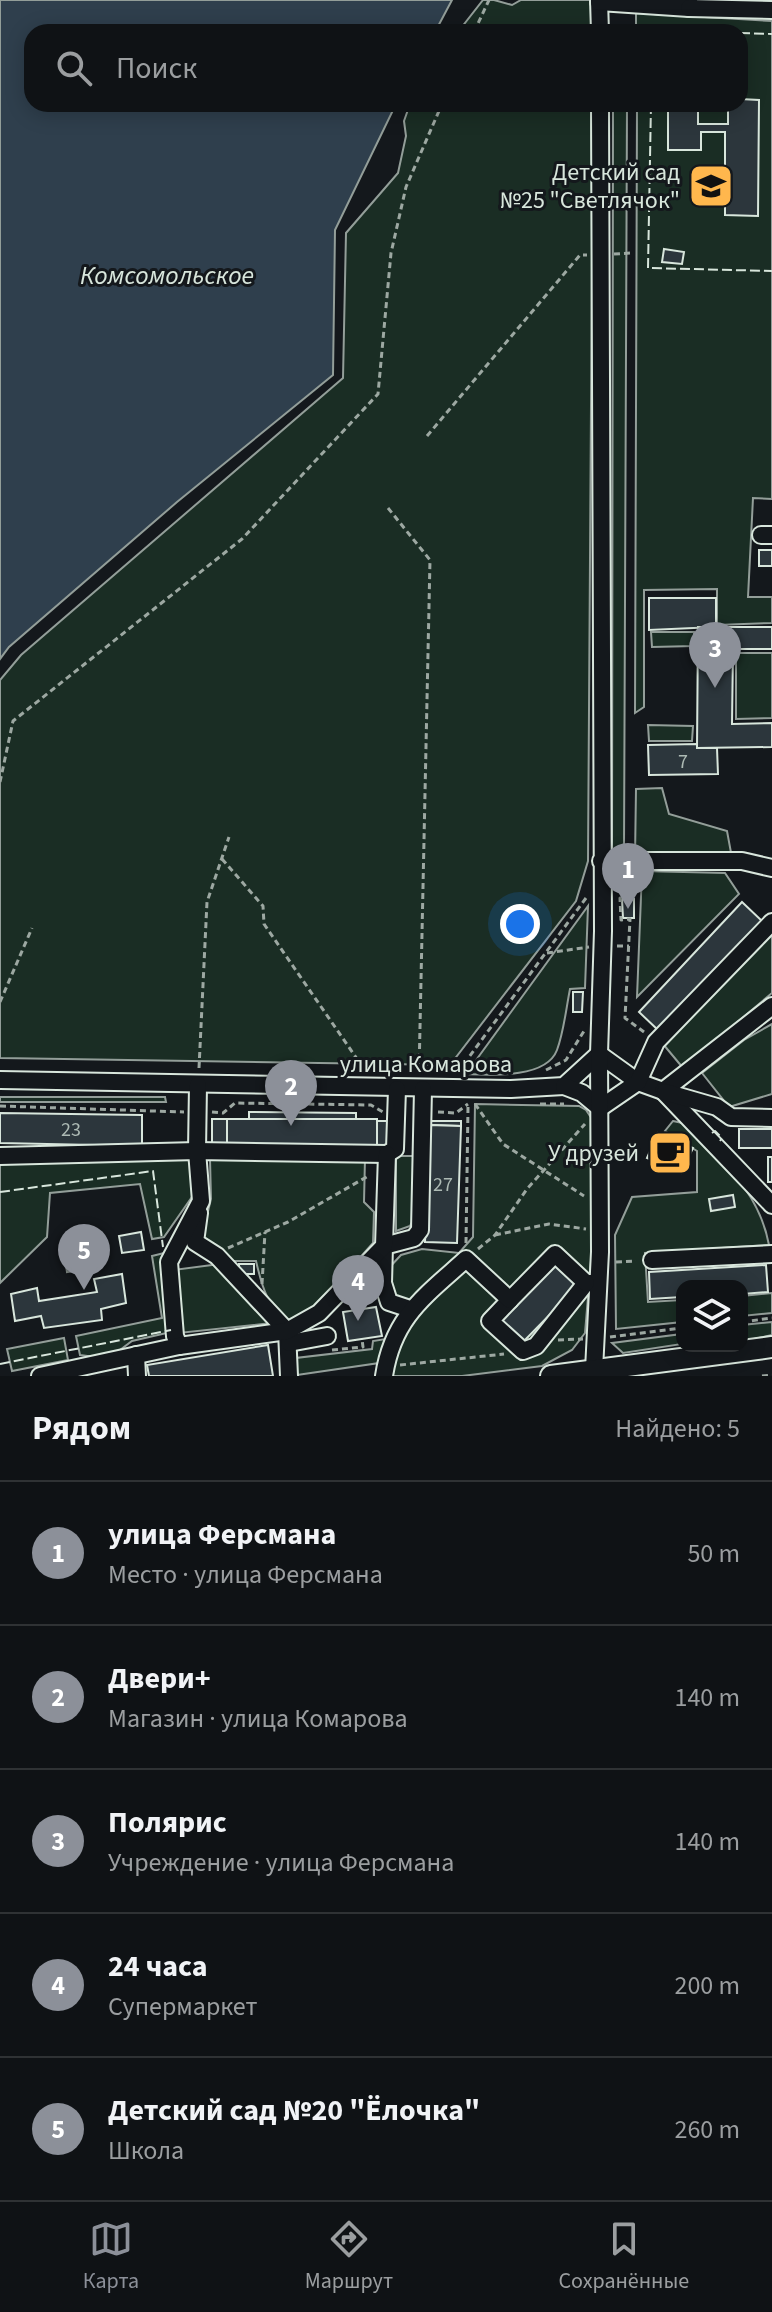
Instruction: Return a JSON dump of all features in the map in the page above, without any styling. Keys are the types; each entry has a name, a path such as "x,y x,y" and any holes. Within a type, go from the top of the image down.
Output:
{"main road":[{"path":"551,1376 772,1347"}],"street":[{"path":"600,24 599,1 772,10"},
{"path":"594,1370 596,1338 592,1283 555,1254 490,1321 523,1351 539,1341 592,1283 600,1263 596,1112 603,946 600,112"},
{"path":"601,861 742,861 772,868"},
{"path":"596,1112 638,1082 656,1042 772,922"},
{"path":"663,1091 772,1006"},
{"path":"599,1054 638,1082 717,1107 731,1117 772,1118"},
{"path":"596,1112 582,1093 564,1086 599,1054"},
{"path":"198,1076 197,1151 201,1201 195,1242 213,1254 288,1337 289,1376"},
{"name":"улица Комарова","path":"0,1080 198,1076 397,1089 421,1084 564,1086"},
{"path":"288,1337 319,1313 384,1246 414,1238 420,1230 421,1084"},
{"path":"397,1089 395,1149 387,1160 383,1283 389,1302 410,1309"},
{"path":"663,1091 772,1205"},
{"path":"0,1156 197,1151 387,1160"},
{"path":"179,1346 175,1336 170,1247 201,1201"},
{"path":"652,1260 772,1254"},
{"path":"384,1371 399,1327 410,1309 466,1259 510,1300"},
{"path":"40,1376 179,1346 327,1336"},
{"path":"136,1355 137,1376"}],"path":[{"path":"478,24 489,0"},
{"path":"0,782 13,721 242,539 378,394 391,253 406,187 439,112"},
{"path":"427,436 580,255 631,253"},
{"path":"388,508 430,560 421,1084"},
{"path":"198,1076 207,902 229,837"},
{"path":"222,859 263,906 264,924 359,1064"},
{"path":"630,861 630,898 620,898 621,920 630,919 625,1018 656,1042"},
{"path":"454,1079 592,890 592,904"},
{"path":"0,1002 32,928"},
{"path":"547,953 629,946"},
{"path":"540,1074 566,1060 585,1027"},
{"path":"0,1106 223,1113 235,1103 371,1105 385,1113 396,1113"},
{"path":"422,1112 456,1113 468,1104 490,1104"},
{"path":"466,1259 468,1104"},
{"path":"475,1104 503,1144 589,1199"},
{"path":"535,1104 564,1104"},
{"path":"466,1259 495,1235 544,1170 596,1112"},
{"path":"213,1254 288,1222 387,1160"},
{"path":"495,1235 549,1224 588,1230"},
{"path":"261,1304 265,1232"},
{"path":"600,1263 652,1260"},
{"path":"748,1321 772,1318"},
{"path":"539,1341 676,1329"},
{"path":"384,1371 523,1351"},
{"path":"762,1376 772,1375"}],"green space":[{"path":"483,0 512,5 521,0 593,0 593,24 464,24"},
{"path":"636,13 772,21 772,499 753,498 748,597 772,597 772,623 717,625 717,589 644,590 644,707 635,713 637,112 748,112 748,24 636,24"},
{"path":"407,112 593,112 588,861 576,901 450,1065 0,1058 0,680 21,655 343,378 346,233 398,173 406,136 404,121"},
{"path":"613,112 627,112 624,851 612,851"},
{"path":"651,632 694,632 694,646 652,647"},
{"path":"736,653 772,653 772,718 736,719"},
{"path":"648,725 693,726 692,741 649,741"},
{"path":"662,788 669,814 727,831 732,858 635,858 636,789"},
{"path":"642,871 725,873 739,894 637,997"},
{"path":"588,906 585,988 570,989 559,1043 551,1059 530,1071 466,1074"},
{"path":"772,933 772,993 683,1068 663,1044"},
{"path":"772,1024 772,1094 729,1107 702,1073 744,1040"},
{"path":"0,1097 165,1097 166,1102 0,1102"},
{"path":"475,1104 579,1106 592,1119 591,1261 585,1333 572,1350 542,1366 462,1376 390,1376 405,1333 387,1285 388,1269 401,1255 422,1249 459,1253 473,1237"},
{"path":"673,1121 687,1124 726,1165 757,1209 769,1245 645,1253 648,1302 676,1300 676,1323 616,1329 615,1235 632,1197 697,1192 697,1151 665,1131"},
{"path":"192,1156 194,1194 164,1237 152,1239 140,1184 50,1193 47,1237 0,1283 0,1161"},
{"path":"396,1156 416,1156 416,1215 410,1226 396,1231"},
{"path":"365,1158 364,1202 374,1212 373,1243 317,1306 291,1322 267,1296 256,1261 231,1261 202,1236 211,1199 210,1159"},
{"path":"98,1235 102,1267 67,1272 62,1239"},
{"path":"164,1253 171,1332 132,1341 116,1353 95,1357 80,1355 76,1336 162,1318 152,1256"},
{"path":"223,1265 272,1323 179,1333 173,1270"},
{"path":"772,1293 772,1313 748,1315 748,1295"},
{"path":"772,1322 772,1335 748,1340 748,1324"},
{"path":"676,1335 676,1345 623,1353 612,1343"},
{"path":"64,1338 68,1360 12,1371 7,1349"},
{"path":"392,1338 379,1363 297,1375 296,1358 372,1349 373,1341"}],"water":[{"name":"Комсомольское","path":"0,0 452,0 439,24 24,24 24,112 392,112 335,230 333,375 177,502 9,647 0,659"}],"building":[{"path":"748,99 759,100 758,216 725,215 725,132 701,132 701,150 668,150 668,112 698,112 698,124 728,124 728,112 748,112"},
{"path":"664,249 684,252 682,264 662,262"},
{"path":"759,550 772,550 772,566 759,566"},
{"path":"649,598 716,598 716,627 649,630"},
{"path":"698,627 772,627 772,649 733,649 732,724 772,723 772,747 697,748"},
{"path":"697,744 697,748 717,748 718,774 649,775 648,745"},
{"path":"622,899 634,899 634,918 623,918"},
{"path":"742,902 762,921 658,1030 639,1012"},
{"path":"573,992 583,992 582,1012 573,1012"},
{"path":"249,1112 356,1113 356,1119 249,1119"},
{"path":"0,1113 142,1115 142,1146 0,1143"},
{"path":"212,1119 227,1119 227,1144 212,1144"},
{"path":"227,1119 377,1119 377,1148 227,1148"},
{"path":"377,1121 389,1121 389,1147 377,1147"},
{"path":"429,1121 461,1121 461,1126 429,1125"},
{"path":"429,1125 461,1126 457,1243 425,1242"},
{"path":"739,1129 772,1129 772,1148 739,1148"},
{"name":"У друзей","path":"658,1133 693,1148 681,1173 647,1158"},
{"path":"768,1157 772,1157 772,1182 768,1182"},
{"path":"733,1195 735,1207 711,1211 709,1199"},
{"path":"141,1232 144,1250 122,1253 119,1236"},
{"path":"554,1263 578,1286 523,1342 499,1319"},
{"path":"239,1264 254,1264 254,1274 239,1274"},
{"path":"766,1265 768,1292 748,1294 748,1280 676,1280 676,1297 650,1299 649,1272"},
{"path":"122,1274 126,1303 101,1309 102,1320 44,1328 41,1316 15,1321 11,1294 37,1288 39,1301 97,1292 94,1279"},
{"path":"376,1307 382,1336 348,1341 343,1312"},
{"path":"268,1345 273,1376 149,1376 147,1365"}],"fence":[{"path":"748,33 772,34"},
{"path":"651,112 648,268 772,271"},
{"path":"712,1133 715,1131 722,1138 720,1141"},
{"path":"0,1192 153,1171 163,1247"},
{"path":"0,1364 171,1330"}],"place":[{"name":"Детский сад №25 \"Светлячок\"","path":"711,186"},
{"name":"Полярис","path":"715,688"},
{"name":"улица Ферсмана","path":"628,909"},
{"name":"Двери+","path":"291,1126"},
{"name":"У друзей","path":"670,1153"},
{"name":"Детский сад №20 \"Ёлочка\"","path":"84,1290"},
{"name":"24 часа","path":"358,1321"}]}
